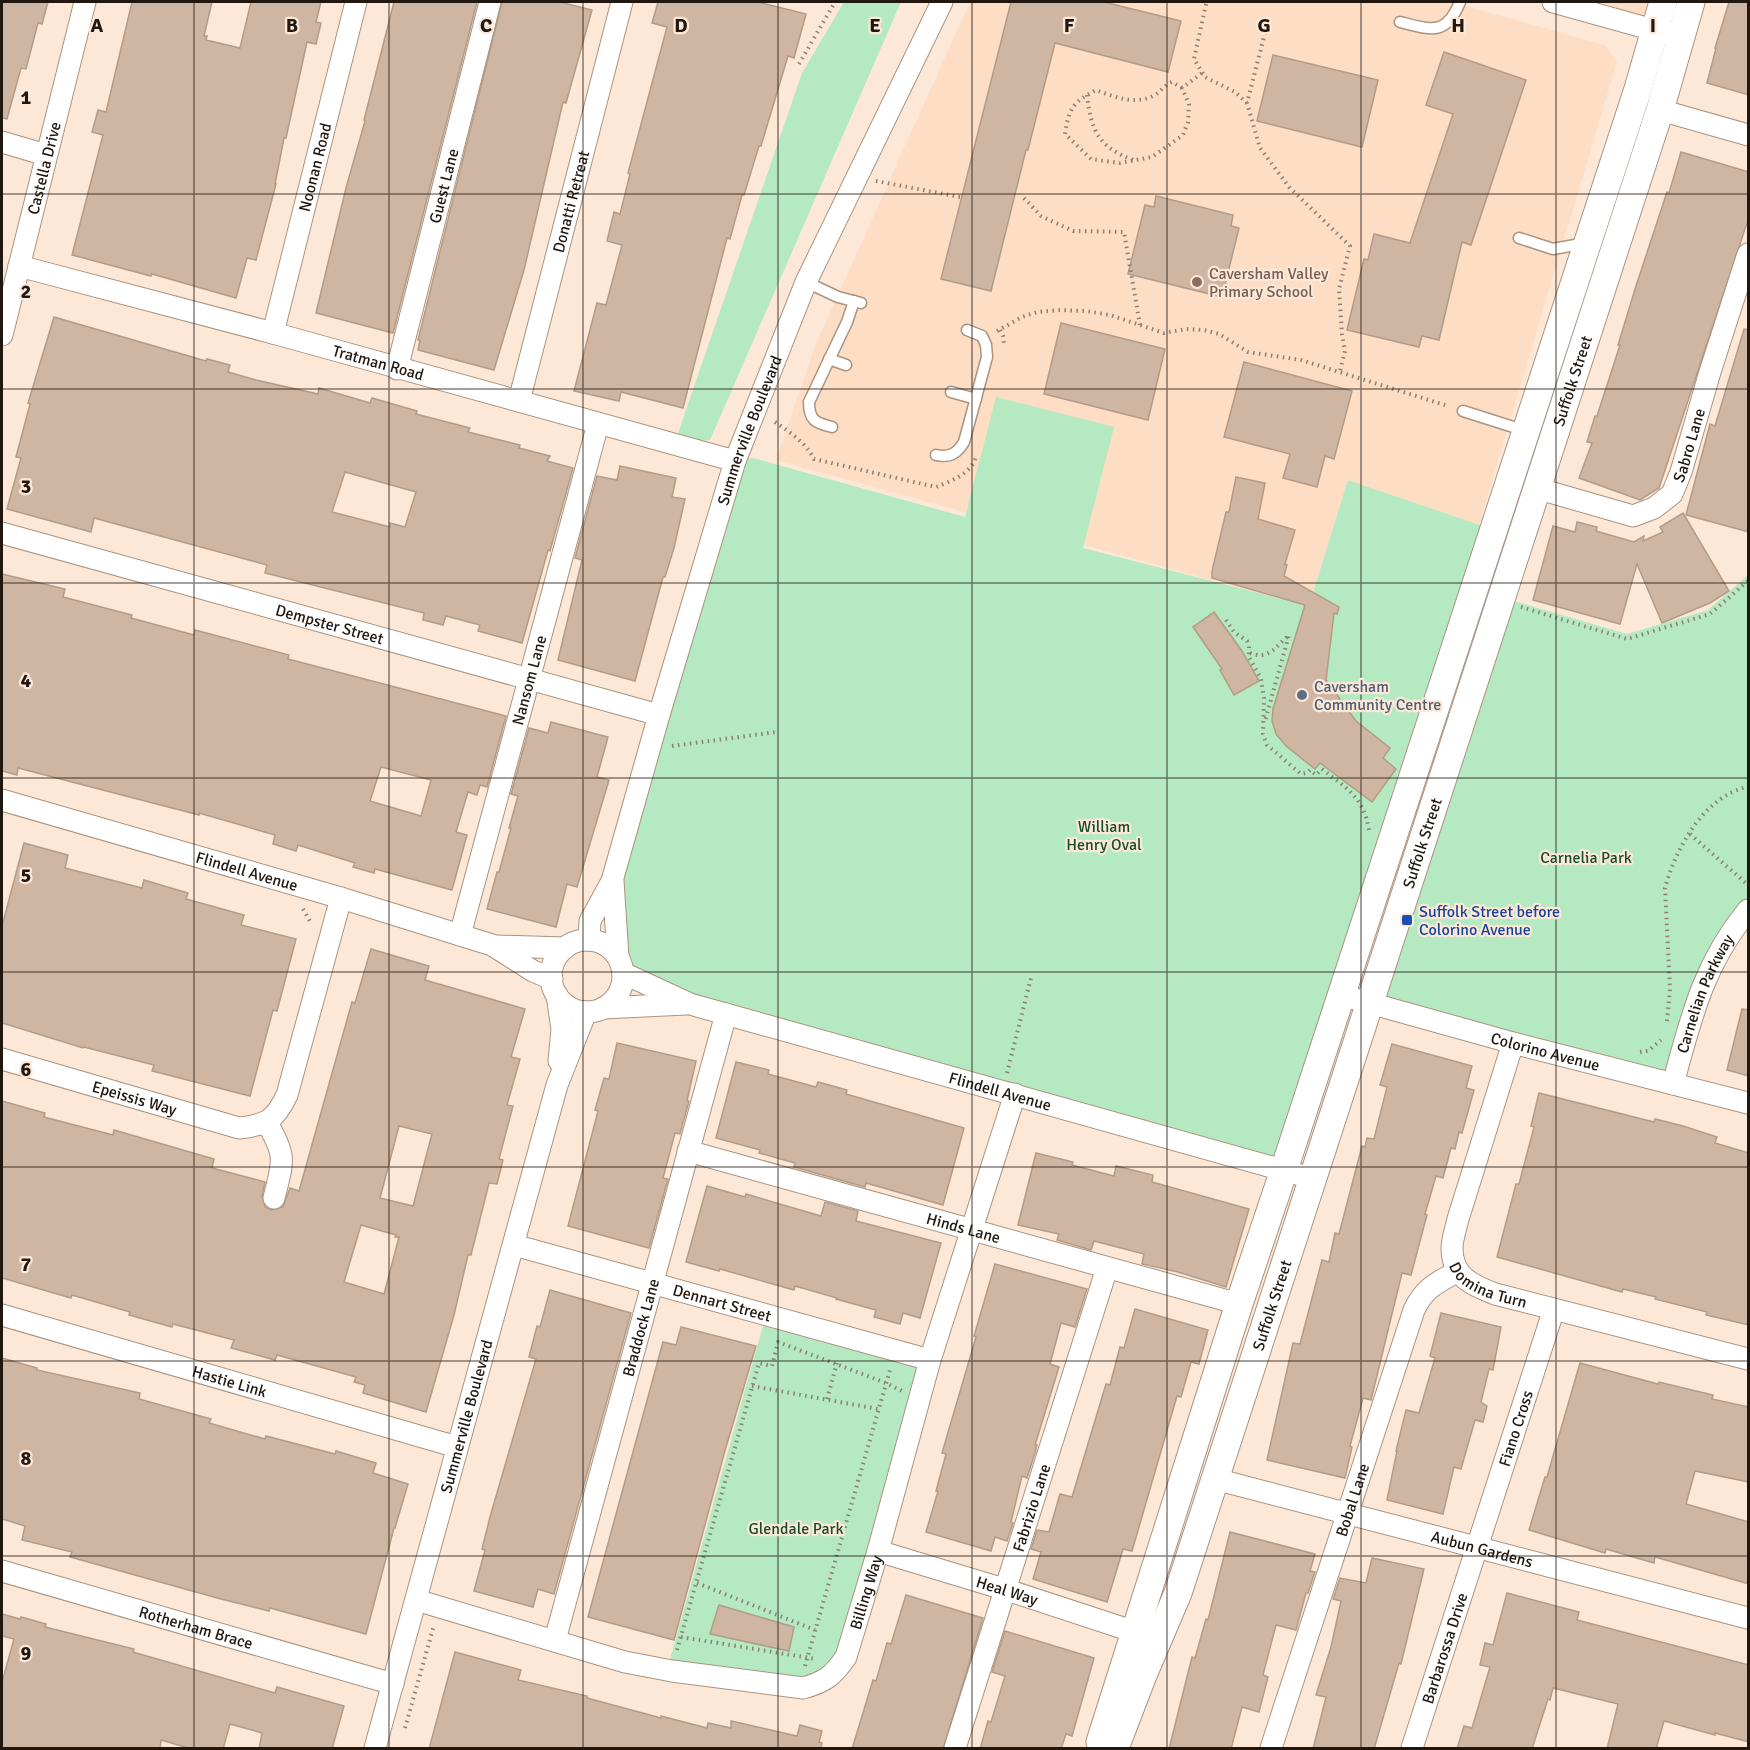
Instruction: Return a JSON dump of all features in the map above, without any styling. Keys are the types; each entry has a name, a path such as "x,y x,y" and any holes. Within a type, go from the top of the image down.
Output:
{"street":[{"name":"Castella Drive","path":"2,335 85,2"},
{"name":"Noonan Road","path":"273,333 356,2"},
{"name":"Guest Lane","path":"397,369 490,2"},
{"name":"Donatti Retreat","path":"519,401 622,2"},
{"name":"Summerville Boulevard","path":"589,940 590,921 612,881 735,461 806,282 942,2"},
{"path":"1553,2 1679,38"},
{"name":"Suffolk Street","path":"1097,1749 1239,1304 1638,89 1653,30 1663,2"},
{"name":"Suffolk Street","path":"1115,1749 1178,1593 1368,1002 1660,110 1691,2"},
{"path":"1660,110 1749,135"},
{"path":"2,142 46,155"},
{"name":"Sabro Lane","path":"1536,488 1633,516 1654,508 1672,494 1681,472 1710,372 1749,254"},
{"name":"Tratman Road","path":"19,266 273,333 735,461"},
{"name":"Nansom Lane","path":"460,935 598,424"},
{"name":"Dempster Street","path":"2,533 659,715"},
{"name":"Flindell Avenue","path":"2,800 341,898 492,945 565,948"},
{"name":"Summerville Boulevard","path":"612,881 620,965"},
{"path":"274,1198 282,1168 282,1154 267,1123 279,1111 287,1095 341,898"},
{"name":"Carnelian Parkway","path":"1672,1084 1694,1005 1707,975 1723,946 1749,910"},
{"path":"589,940 605,945 620,965 621,990 610,1004 594,1010 570,1007 554,987 554,962 565,948 589,940"},
{"name":"Flindell Avenue","path":"492,945 554,987"},
{"name":"Flindell Avenue","path":"620,965 690,1004 1011,1085 1311,1178"},
{"name":"Summerville Boulevard","path":"375,1749 557,1085 562,1029 554,987"},
{"name":"Colorino Avenue","path":"1341,995 1513,1043 1749,1103"},
{"name":"Flindell Avenue","path":"594,1010 690,1004"},
{"name":"Summerville Boulevard","path":"557,1085 594,1010"},
{"name":"Braddock Lane","path":"555,1640 726,1014"},
{"name":"Domina Turn","path":"1513,1043 1458,1219 1452,1248 1458,1271 1463,1278 1473,1286 1495,1294 1749,1359"},
{"name":"Epeissis Way","path":"2,1059 239,1128 267,1123"},
{"name":"Billing Way","path":"416,1600 625,1662 672,1671 803,1688 821,1683 836,1672 846,1657 878,1551 930,1360 973,1229 1011,1085"},
{"name":"Hinds Lane","path":"688,1151 1239,1304"},
{"name":"Dennart Street","path":"514,1245 930,1360"},
{"name":"Fabrizio Lane","path":"955,1749 1107,1268"},
{"name":"Bobal Lane","path":"1271,1749 1414,1310 1421,1295 1458,1271"},
{"name":"Fiano Cross","path":"1477,1548 1554,1309"},
{"name":"Hastie Link","path":"2,1315 458,1448"},
{"name":"Aubun Gardens","path":"1215,1479 1749,1618"},
{"name":"Barbarossa Drive","path":"1412,1749 1477,1548"},
{"name":"Heal Way","path":"878,1551 1135,1632"},
{"name":"Rotherham Brace","path":"2,1571 393,1684"}],"lane":[{"path":"1400,22 1429,30 1440,28 1449,23 1460,2"},
{"path":"1519,238 1553,249 1587,243"},
{"path":"806,282 838,297 857,302 809,402 812,420 831,427"},
{"path":"936,455 952,455 960,451 987,357 982,336 967,330"},
{"path":"829,359 846,365"},
{"path":"951,392 976,399"},
{"path":"1463,411 1526,431"}],"path":[{"path":"799,64 835,2"},
{"path":"1206,4 1194,59 1205,77 1235,92 1246,103 1260,148 1289,187 1350,246 1339,289 1341,334 1345,351 1340,371"},
{"path":"1246,103 1268,21"},
{"path":"1182,88 1202,72"},
{"path":"1173,82 1182,88 1188,104 1188,122 1183,135 1152,157 1120,163 1091,159 1065,134 1068,116 1078,100 1087,95 1096,90 1137,101 1155,96 1165,85 1173,82"},
{"path":"1087,95 1090,120 1098,136 1110,149 1134,161"},
{"path":"858,178 960,197"},
{"path":"1024,198 1041,216 1073,231 1124,232 1140,325"},
{"path":"984,340 1022,317 1037,312 1086,311 1110,315 1164,333 1186,328 1204,330 1219,334 1248,351 1301,360 1463,411"},
{"path":"1000,330 1005,348"},
{"path":"775,423 809,448 814,459 936,487 954,480 974,464 977,452"},
{"path":"1515,605 1627,639 1710,614 1749,580"},
{"path":"1226,620 1234,632 1247,641 1250,657 1261,679 1264,698 1264,739 1270,748 1301,774 1310,770 1316,775 1322,769 1357,796 1366,817 1370,837"},
{"path":"1250,652 1261,655 1270,652 1289,635 1263,730"},
{"path":"672,746 776,732"},
{"path":"1666,1024 1670,989 1665,888 1674,862 1690,834 1711,808 1726,796 1749,786"},
{"path":"1690,834 1749,885"},
{"path":"1011,1085 1020,1022 1031,978"},
{"path":"1631,1049 1648,1051 1660,1042 1664,1034"},
{"path":"672,1671 759,1363 772,1366 778,1342 904,1392"},
{"path":"826,1400 837,1364"},
{"path":"804,1671 891,1366"},
{"path":"752,1386 878,1409"},
{"path":"697,1583 815,1630"},
{"path":"681,1637 808,1658"}],"shaded area":[{"name":"Caversham Valley Primary School","path":"970,2 1450,2 1605,45 1617,62 1479,525 1348,480 1309,607 776,460 815,346"},
{"path":"1553,2 1663,2 1653,30"}],"green space":[{"path":"844,2 901,2 710,440 698,441 677,436 802,73"},
{"name":"William Henry Oval","path":"996,397 1114,427 1083,548 1309,606 1348,480 1494,530 1284,1170 1015,1094 623,973 612,881 735,461 753,458 965,517"},
{"name":"Carnelia Park","path":"1748,575 1748,910 1742,919 1673,1084 1368,1002 1500,597 1627,634 1708,610"},
{"name":"Glendale Park","path":"766,1315 930,1360 846,1657 821,1683 667,1670"}],"building":[{"path":"2,2 48,2 42,24 38,23 26,69 21,68 7,119 2,118"},
{"path":"132,2 212,2 204,36 207,36 206,40 240,48 251,2 321,2 316,22 321,23 316,44 307,42 286,138 284,138 276,184 256,260 247,258 236,298 152,274 151,276 72,255 103,135 92,132 98,110 106,112"},
{"path":"394,2 477,2 393,333 316,313"},
{"path":"502,2 560,2 592,10 566,103 563,102 524,270 494,370 418,350 420,340 418,340"},
{"path":"658,2 758,2 806,14 794,58 788,56 761,146 759,146 744,195 742,195 730,239 727,238 683,408 621,392 619,401 574,391 597,303 606,305 622,245 607,241 614,212 620,214 630,174 628,173 667,27 652,23"},
{"path":"1011,2 1104,2 1181,21 1168,72 1055,43 991,291 941,279"},
{"path":"1729,2 1749,2 1749,95 1707,83"},
{"path":"1444,52 1526,80 1471,245 1462,242 1439,340 1422,336 1419,347 1347,330 1364,259 1368,260 1374,234 1410,243 1453,114 1426,105"},
{"path":"1273,55 1378,80 1362,147 1257,121"},
{"path":"1681,152 1749,172 1749,217 1659,488 1640,500 1579,478 1592,443 1587,442 1595,416 1597,416 1636,286"},
{"path":"1156,196 1233,215 1231,226 1239,228 1222,297 1128,274 1145,205 1154,207"},
{"path":"54,317 206,361 207,359 230,365 228,372 256,380 318,394 319,388 370,403 372,398 417,411 416,414 470,428 468,432 520,445 519,448 550,456 547,461 573,468 522,643 478,631 480,625 446,616 443,625 423,620 424,613 265,573 267,565 94,518 91,532 7,509 21,458 16,457 30,404 28,403","holes":["345,472 416,492 405,527 390,523 390,527 332,512"]},
{"path":"1061,323 1165,349 1148,420 1044,394"},
{"path":"1744,329 1749,330 1749,532 1686,515 1710,424 1715,426"},
{"path":"1244,362 1352,391 1334,459 1325,456 1317,487 1283,478 1290,454 1224,437"},
{"path":"620,466 676,478 672,497 685,499 674,548 665,577 663,577 635,681 558,660 582,560 575,558 597,476 617,480"},
{"name":"Caversham Community Centre","path":"1236,477 1265,483 1258,519 1295,530 1285,564 1287,565 1284,576 1339,607 1337,614 1334,613 1326,680 1356,721 1390,748 1383,758 1396,769 1372,802 1320,763 1315,769 1286,746 1276,734 1272,721 1273,709 1305,605 1212,578"},
{"path":"1683,513 1729,591 1710,603 1662,623 1637,564 1620,624 1533,600 1553,526 1575,532 1577,522 1597,527 1596,531 1634,542 1644,536 1643,541 1663,532 1660,527"},
{"path":"2,574 65,589 63,597 132,615 131,618 194,635 195,630 289,655 288,659 506,716 487,787 480,785 477,795 468,792 456,832 467,835 452,890 375,869 374,873 353,867 355,863 298,845 296,851 273,844 275,835 199,813 199,815 18,768 17,775 2,771","holes":["381,767 431,780 421,816 370,801"]},
{"path":"1214,612 1242,651 1259,681 1234,695 1220,670 1222,669 1193,627"},
{"path":"551,722 608,737 597,777 609,780 577,887 567,884 556,927 487,909 511,828 509,828 518,796 511,794 529,728 548,733"},
{"path":"24,843 68,855 65,868 142,888 144,880 188,893 186,899 244,915 241,925 296,939 277,1011 273,1010 250,1096 152,1071 154,1065 83,1048 2,1023 2,926"},
{"path":"371,949 429,966 425,980 525,1009 511,1057 520,1059 507,1105 513,1106 499,1159 503,1160 497,1184 489,1183 426,1412 363,1393 365,1385 354,1382 356,1377 277,1355 275,1360 231,1348 234,1340 173,1324 172,1327 72,1295 71,1298 2,1278 2,1101 45,1113 44,1117 113,1135 114,1130 214,1159 212,1168 265,1182 262,1196 265,1207 272,1210 283,1207 290,1188 299,1191 352,1002 355,1003","holes":["399,1126 432,1134 413,1206 380,1198","361,1225 399,1237 384,1294 344,1282"]},
{"path":"1742,1009 1749,1010 1749,1076 1727,1070"},
{"path":"617,1043 696,1061 680,1134 675,1133 663,1178 668,1179 649,1248 568,1226 598,1111 595,1110 604,1078 609,1079"},
{"path":"1392,1044 1472,1066 1466,1088 1474,1090 1462,1133 1459,1132 1455,1149 1451,1148 1443,1178 1436,1176 1411,1275 1402,1273 1371,1400 1363,1398 1350,1446 1352,1447 1345,1478 1267,1460 1293,1343 1300,1344 1322,1260 1329,1262 1335,1233 1339,1234 1362,1146 1365,1147 1367,1138 1374,1139 1387,1087 1380,1085"},
{"path":"736,1062 769,1070 768,1074 816,1087 818,1082 847,1090 846,1094 964,1128 943,1205 866,1183 865,1187 794,1167 795,1163 759,1153 760,1150 716,1138"},
{"path":"1539,1093 1654,1122 1655,1119 1683,1126 1717,1137 1715,1143 1749,1153 1749,1325 1706,1315 1707,1312 1655,1299 1656,1297 1623,1289 1622,1292 1497,1257 1534,1127 1531,1126"},
{"path":"1036,1153 1073,1162 1072,1165 1114,1176 1116,1166 1153,1175 1152,1182 1249,1209 1226,1287 1142,1264 1144,1254 1094,1241 1091,1250 1057,1240 1059,1234 1018,1225"},
{"path":"707,1186 745,1197 746,1194 821,1216 825,1202 858,1211 856,1221 941,1243 920,1318 903,1313 900,1324 874,1317 876,1310 837,1298 795,1286 794,1290 686,1262"},
{"path":"995,1264 1087,1289 1075,1327 1061,1323 1050,1364 1059,1367 1035,1445 1037,1445 1035,1453 1027,1478 1022,1476 1007,1541 995,1537 991,1551 926,1532 946,1454 942,1453"},
{"path":"550,1290 631,1313 554,1594 538,1589 533,1607 474,1591 485,1550 482,1549 490,1517 536,1359 529,1357"},
{"path":"1135,1309 1208,1330 1199,1364 1191,1362 1181,1397 1177,1396 1132,1551 1123,1549 1107,1602 1033,1579 1041,1552 1031,1549 1037,1530 1049,1532 1060,1494 1072,1497 1106,1384 1110,1385 1120,1347 1124,1348"},
{"path":"1441,1313 1501,1327 1493,1370 1489,1369 1481,1402 1487,1406 1483,1422 1475,1420 1461,1469 1454,1467 1443,1514 1387,1500 1406,1410 1419,1413 1435,1358 1430,1356"},
{"path":"681,1327 756,1346 724,1454 674,1640 588,1617 663,1342 676,1345"},
{"path":"2,1358 37,1368 37,1370 140,1393 139,1399 211,1419 209,1423 265,1439 266,1436 335,1454 336,1451 376,1463 373,1473 408,1484 366,1634 270,1608 269,1611 221,1599 70,1557 72,1552 22,1540 25,1526 2,1519"},
{"path":"1580,1363 1658,1384 1659,1382 1713,1395 1712,1399 1749,1407 1749,1482 1695,1471 1686,1504 1749,1522 1749,1584 1655,1557 1654,1563 1606,1549 1605,1553 1529,1530"},
{"path":"1230,1532 1315,1554 1310,1571 1315,1572 1308,1593 1306,1593 1296,1630 1276,1625 1263,1675 1268,1677 1259,1712 1242,1707 1231,1749 1169,1749 1192,1657 1195,1658 1206,1619 1208,1620"},
{"path":"1372,1558 1424,1569 1401,1664 1399,1663 1374,1749 1313,1749 1326,1697 1316,1695 1331,1647 1341,1601 1333,1599 1340,1578 1366,1583"},
{"path":"1507,1593 1579,1612 1577,1620 1749,1665 1749,1742 1664,1721 1656,1749 1607,1749 1618,1704 1553,1688 1532,1749 1457,1749 1464,1726 1472,1728 1490,1667 1480,1665 1485,1643 1493,1645"},
{"path":"906,1595 983,1618 943,1749 852,1749 873,1680 876,1681 887,1643 891,1644"},
{"path":"719,1605 794,1627 789,1651 710,1634"},
{"path":"2,1614 20,1619 21,1617 46,1624 45,1627 134,1649 133,1652 275,1693 277,1687 344,1706 332,1749 259,1749 262,1733 230,1724 223,1749 192,1749 161,1740 160,1749 2,1749 2,1682 14,1639 2,1636"},
{"path":"1005,1631 1094,1658 1072,1736 1066,1734 1061,1749 980,1749 1005,1676 992,1672"},
{"path":"455,1652 521,1670 518,1680 707,1728 708,1723 731,1728 731,1721 797,1736 800,1725 822,1731 819,1742 822,1743 821,1749 429,1749"}],"place":[{"name":"Caversham Valley Primary School","path":"1197,282"},
{"name":"Caversham Community Centre","path":"1302,695"},
{"name":"Suffolk Street before Colorino Avenue","path":"1407,920"}]}
